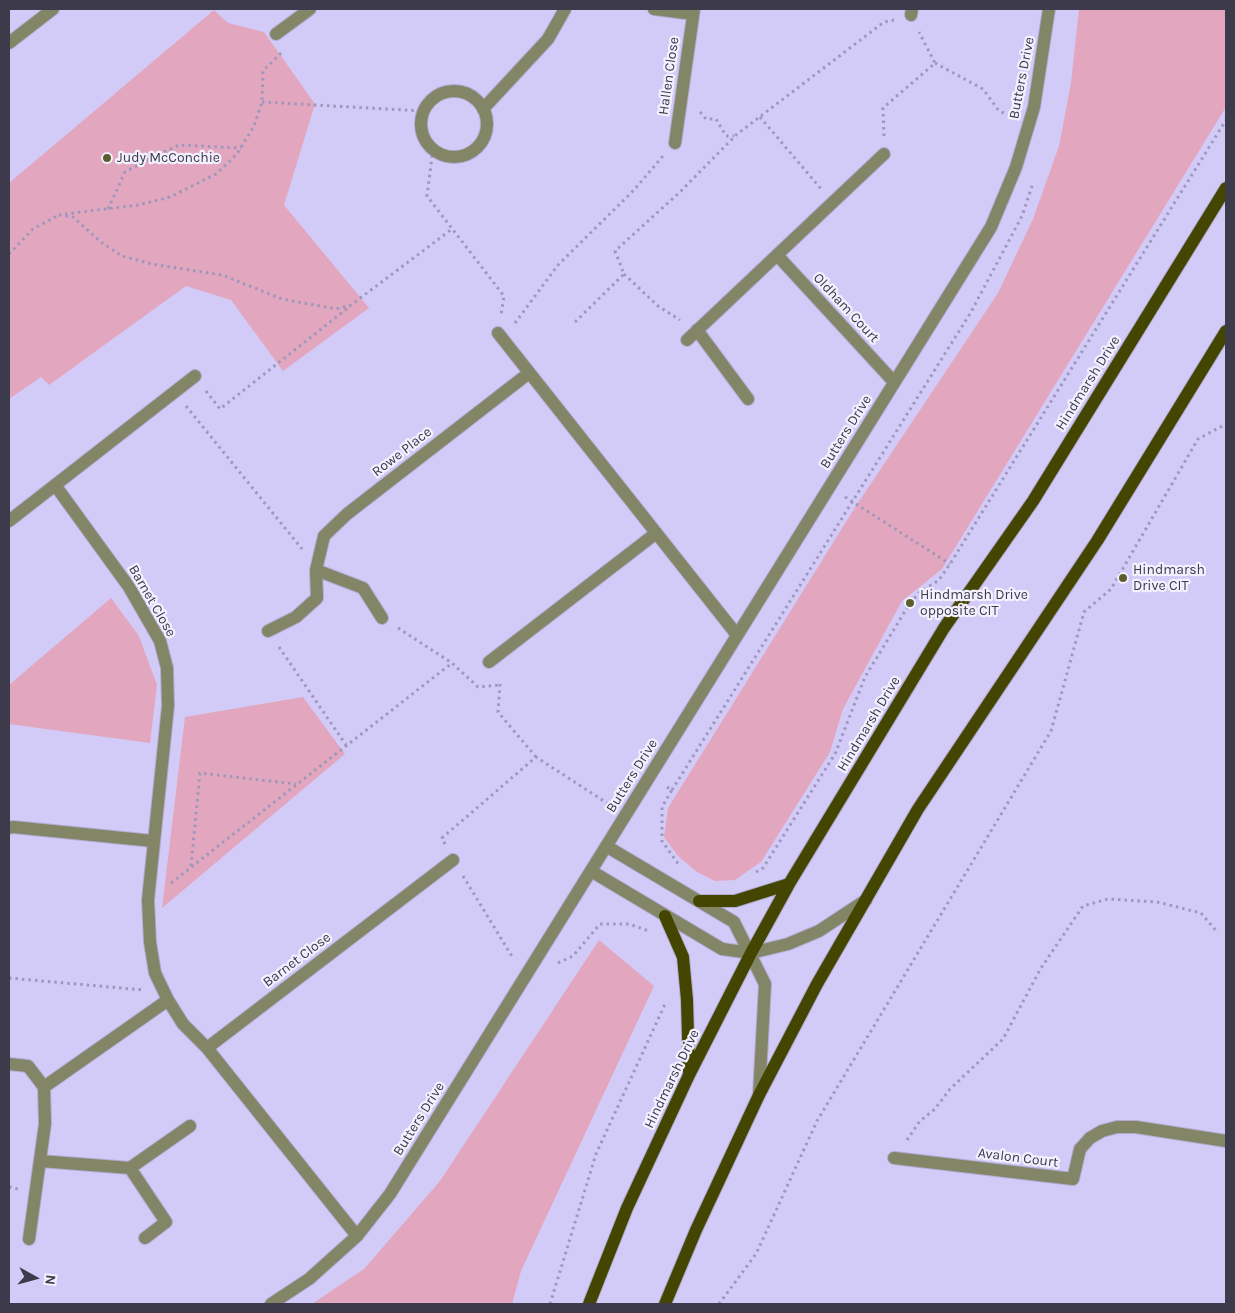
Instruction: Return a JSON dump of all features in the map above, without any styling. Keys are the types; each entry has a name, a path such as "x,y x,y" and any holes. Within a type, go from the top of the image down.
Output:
{"main road":[{"name":"Hindmarsh Drive","path":"589,1304 627,1208 689,1075 751,953 789,884 944,628 1033,501 1226,188"},
{"path":"665,1304 696,1230 759,1095 818,984 918,809 1097,541 1226,332"},
{"path":"699,901 735,900 789,884"},
{"path":"666,916 683,957 687,1000 689,1075"}],"street":[{"path":"9,44 53,9"},
{"path":"276,34 310,9"},
{"path":"484,109 548,39 565,9"},
{"name":"Hallen Close","path":"654,9 693,11 675,143"},
{"name":"Butters Drive","path":"271,1304 309,1279 357,1236 390,1194 991,227 1016,167 1034,107 1049,9"},
{"path":"458,91 468,94 484,109 486,131 482,142 474,150 454,157 442,155 433,150 422,132 423,111 437,95 458,91"},
{"path":"687,340 884,154"},
{"name":"Oldham Court","path":"776,255 894,382"},
{"path":"697,330 748,399"},
{"path":"500,336 528,374 737,635"},
{"name":"Rowe Place","path":"268,631 296,617 317,598 316,570 324,536 346,514 528,374"},
{"path":"9,521 195,376"},
{"name":"Barnet Close","path":"55,485 129,587 160,642 165,659 168,706 148,900 150,942 154,966 166,996 183,1024 207,1048 357,1236"},
{"path":"489,662 655,534"},
{"path":"316,570 363,588 382,618"},
{"path":"9,828 153,841"},
{"path":"606,846 734,922 765,984 759,1095"},
{"name":"Barnet Close","path":"207,1048 453,860"},
{"path":"591,871 722,949 751,953 788,944 819,931 866,900"},
{"path":"44,1087 166,996"},
{"path":"9,1064 28,1066 44,1087 45,1124 29,1239"},
{"path":"40,1161 130,1168 190,1126"},
{"name":"Avalon Court","path":"894,1158 1073,1180 1080,1149 1090,1138 1110,1129 1136,1127 1226,1141"},
{"path":"130,1168 166,1222 145,1238"}],"path":[{"path":"697,330 658,306 624,274 615,250 680,192 736,135 884,22 911,12 935,63 983,89 999,111"},
{"path":"884,154 883,108 935,63"},
{"path":"9,254 32,229 59,215 138,205 170,197 196,186 216,174 241,148 254,126 262,102 262,71"},
{"path":"262,102 423,111"},
{"path":"760,117 833,202"},
{"path":"706,120 716,119 726,136 736,135"},
{"path":"749,876 763,868 835,754 865,678 910,603 919,593 939,580 950,564 1226,120"},
{"path":"500,336 558,265 634,190 675,143"},
{"path":"108,209 125,172 178,145 241,148"},
{"path":"433,150 427,196 504,296 500,336"},
{"path":"59,215 73,217 100,242 122,256 152,264 222,275 282,299 336,309 351,305"},
{"path":"195,376 220,408 351,305 452,229"},
{"path":"575,322 624,274"},
{"path":"174,392 308,556 319,553"},
{"path":"719,1304 756,1254 817,1121 1051,731 1084,612 1111,589 1198,439 1226,424"},
{"path":"853,501 950,564"},
{"path":"382,618 452,663 478,687 500,685"},
{"path":"268,631 346,745"},
{"path":"489,662 500,685 498,712 536,757 625,815"},
{"path":"148,900 452,663"},
{"path":"536,757 442,838 453,860 525,977 573,956 600,924 629,924 650,931 655,938"},
{"path":"191,866 200,773 297,784"},
{"path":"650,776 672,790 662,808 662,841 681,868"},
{"path":"894,1158 920,1121 935,1109 950,1089 1003,1039 1041,968 1082,906 1108,899 1157,902 1201,913 1218,933"},
{"path":"9,978 166,996"},
{"path":"550,1304 596,1154 667,1001"}],"shaded area":[{"path":"1079,9 1226,9 1226,107 942,569 902,601 843,709 830,752 761,862 735,880 715,881 697,872 678,856 664,837 668,808 854,509 998,293 1033,219 1059,146 1071,83"},
{"path":"214,10 228,23 264,32 315,104 284,205 369,308 283,371 231,300 186,286 49,385 41,377 9,399 9,183"},
{"path":"111,598 139,636 157,685 150,743 9,724 9,685"},
{"path":"303,697 345,754 162,908 185,717"},
{"path":"599,940 654,986 521,1271 512,1304 312,1304 364,1269 440,1181"}],"place":[{"name":"Judy McConchie","path":"107,158"},
{"name":"Hindmarsh Drive CIT","path":"1123,578"},
{"name":"Hindmarsh Drive opposite CIT","path":"910,603"}]}
